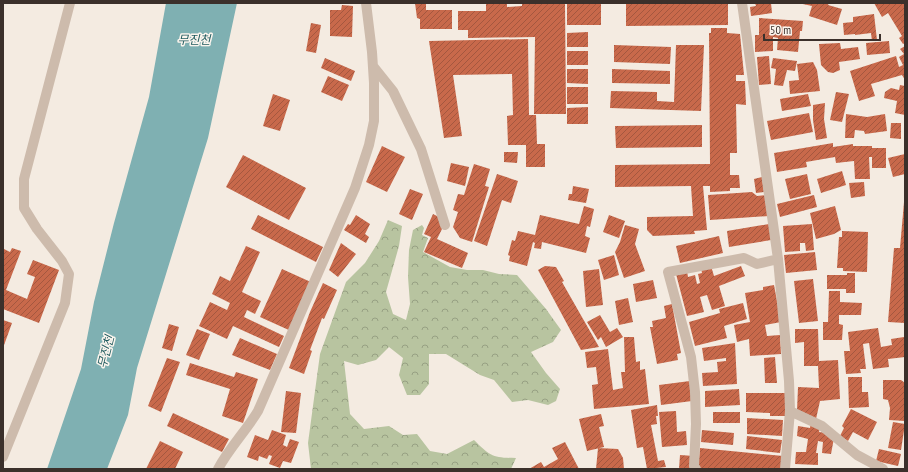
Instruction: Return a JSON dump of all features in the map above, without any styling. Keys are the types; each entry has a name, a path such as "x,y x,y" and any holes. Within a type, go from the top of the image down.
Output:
{"street":[{"path":"3,457 65,303 69,274 62,261 37,229 24,208 24,179 70,3"},
{"path":"218,469 226,455 248,427 258,411 355,188 369,145 374,121 373,66 366,3"},
{"path":"742,3 773,213 778,259 789,381 790,411 785,469"},
{"path":"373,66 393,91 421,149 445,225"},
{"path":"696,469 694,466 696,424 695,392 691,357 668,272 744,258 757,264 778,259"},
{"path":"790,411 822,426 857,455 883,469"}],"green space":[{"path":"388,220 402,226 399,246 386,292 393,314 406,320 410,304 408,277 409,250 413,230 422,225 424,228 422,235 428,238 423,252 450,267 517,275 546,309 561,330 553,342 531,352 560,389 556,401 548,405 528,400 512,402 494,380 480,375 446,354 429,354 429,384 420,395 407,395 399,375 403,358 389,347 376,360 358,365 344,361 350,414 364,429 389,426 403,435 417,434 430,451 447,454 474,440 484,450 492,455 497,457 516,458 511,469 311,469 308,443 320,354 346,282 365,263 379,241"}],"water":[{"name":"무진천","path":"166,3 237,3 208,138 137,368 128,415 107,469 47,469 81,369 94,302 149,97"}],"building":[{"path":"415,3 426,3 426,10 452,10 452,29 420,29 420,19 417,18"},
{"path":"486,3 507,3 507,7 522,6 522,3 565,3 566,114 534,114 535,37 468,38 468,30 458,30 458,11 486,11"},
{"path":"567,3 601,3 601,25 567,25"},
{"path":"621,3 728,4 728,25 626,26 626,4"},
{"path":"755,3 771,3 772,13 751,16 750,7 756,6"},
{"path":"798,3 829,3 828,5 842,9 837,25 809,16 812,6"},
{"path":"874,3 904,3 905,43 903,44 899,38 902,36 888,13 882,17"},
{"path":"342,5 353,6 352,37 330,36 330,10 341,10"},
{"path":"874,14 877,40 872,41 871,33 844,35 843,23 853,22 853,17"},
{"path":"759,18 803,21 802,31 800,31 798,52 777,50 778,38 773,37 773,51 755,52 755,35 759,35"},
{"path":"311,23 321,25 316,53 306,51"},
{"path":"711,28 727,28 727,33 740,34 744,75 736,75 736,81 745,81 746,105 736,104 737,153 730,153 730,175 739,175 740,188 730,188 730,191 710,192 710,186 703,186 707,230 694,231 695,234 653,236 647,230 647,217 693,216 691,186 615,187 615,165 710,164 709,33 711,33"},
{"path":"588,32 588,47 567,47 567,33"},
{"path":"528,39 529,115 536,115 537,144 545,144 545,167 526,167 526,145 508,145 507,116 513,115 512,74 453,75 462,136 444,138 429,41"},
{"path":"889,41 890,53 867,55 866,43"},
{"path":"840,43 841,49 858,47 860,59 839,62 840,70 833,73 828,72 821,65 819,44"},
{"path":"614,45 671,47 670,64 614,62"},
{"path":"676,45 704,45 701,111 610,108 611,91 657,92 657,101 674,102"},
{"path":"905,46 905,80 902,75 871,84 875,96 859,101 850,71 896,56 899,67 903,65 899,57 904,54 900,49"},
{"path":"567,51 588,51 588,65 567,65"},
{"path":"769,56 771,84 759,85 757,57"},
{"path":"325,58 355,71 351,81 321,68"},
{"path":"773,58 797,61 795,71 787,70 783,86 774,85 776,69 771,68"},
{"path":"813,62 817,70 820,91 790,94 789,81 799,80 797,64"},
{"path":"567,69 588,69 588,84 567,83"},
{"path":"612,69 670,71 670,84 612,83"},
{"path":"328,76 349,85 342,101 321,92"},
{"path":"900,85 905,86 905,115 895,113 897,101 884,98 885,92 891,88 899,90"},
{"path":"567,87 588,87 588,104 567,104"},
{"path":"836,92 849,94 842,122 830,120"},
{"path":"273,94 290,100 280,131 263,126"},
{"path":"808,94 811,106 782,111 780,99"},
{"path":"825,103 824,119 827,138 816,140 813,120 813,105"},
{"path":"588,107 588,124 567,124 567,108"},
{"path":"809,113 813,132 771,140 767,121"},
{"path":"846,114 867,117 885,114 887,131 865,134 864,131 855,130 854,138 845,138"},
{"path":"891,123 901,123 901,139 890,138"},
{"path":"702,125 702,147 616,148 615,126"},
{"path":"833,143 833,147 853,144 853,146 886,148 886,168 872,168 872,157 869,157 870,179 855,179 854,161 836,163 835,157 806,162 807,167 777,172 774,153"},
{"path":"382,146 405,157 387,192 366,182"},
{"path":"504,152 518,152 517,163 504,162"},
{"path":"905,154 905,174 893,177 888,158"},
{"path":"243,155 306,188 289,220 226,187"},
{"path":"451,163 469,167 465,186 447,181"},
{"path":"474,164 490,169 485,186 489,187 472,242 460,238 453,227 458,212 453,210 458,194 464,195"},
{"path":"842,171 846,185 821,193 817,179"},
{"path":"497,174 518,181 511,203 502,200 487,246 474,241"},
{"path":"807,174 811,194 790,199 785,179"},
{"path":"762,177 764,192 756,193 754,179"},
{"path":"864,182 865,196 851,198 849,183"},
{"path":"573,186 589,189 586,203 568,200 569,194 572,194"},
{"path":"410,189 423,194 412,220 399,214"},
{"path":"752,192 757,196 767,195 769,216 710,220 708,195"},
{"path":"814,195 817,207 780,217 777,204"},
{"path":"904,202 905,323 888,322 894,248 900,248"},
{"path":"584,206 594,209 590,227 587,226 585,236 590,238 586,253 542,242 541,249 534,248 535,243 533,242 527,266 509,261 510,256 508,255 512,240 515,241 518,231 535,235 540,215 579,224"},
{"path":"835,206 841,230 834,234 816,239 810,213"},
{"path":"433,214 439,217 442,229 437,239 468,253 462,268 424,252 431,237 424,234"},
{"path":"258,215 323,247 316,262 251,229"},
{"path":"356,215 370,224 365,234 369,237 366,243 344,230 348,224 350,225"},
{"path":"609,215 625,221 619,238 603,232"},
{"path":"769,224 771,240 729,247 727,231"},
{"path":"812,224 814,250 806,251 805,243 800,243 800,251 785,252 783,226"},
{"path":"625,225 639,229 635,244 645,271 624,278 615,252 620,242"},
{"path":"842,231 868,232 867,272 843,271 843,268 837,268 839,237 842,237"},
{"path":"719,236 723,253 680,263 676,246"},
{"path":"341,243 356,254 338,277 329,270"},
{"path":"246,246 260,252 242,292 261,301 255,314 247,310 244,317 284,336 279,347 233,326 227,339 199,326 210,302 227,310 230,303 212,294 220,276 230,281"},
{"path":"12,248 21,251 6,290 27,299 35,277 27,274 33,260 59,270 39,323 3,309 3,253 4,249 10,252"},
{"path":"815,252 817,270 786,273 784,255"},
{"path":"614,255 619,275 604,280 598,260"},
{"path":"545,266 556,267 564,281 562,282 599,347 581,350 538,270"},
{"path":"711,266 714,276 741,266 745,276 719,286 725,306 712,310 707,295 700,297 704,312 687,316 676,274 687,271 688,277 695,275 697,284 700,283 698,274 702,273 701,268"},
{"path":"282,269 313,283 291,331 260,317"},
{"path":"599,269 603,305 586,307 583,271"},
{"path":"847,273 855,273 855,293 846,293 846,289 827,289 827,275 847,275"},
{"path":"813,279 818,321 799,323 794,281"},
{"path":"653,280 657,298 636,302 633,284"},
{"path":"323,283 337,290 324,319 322,318 310,350 312,351 304,374 289,368 310,312"},
{"path":"774,285 781,322 765,325 767,336 780,335 781,354 750,356 749,339 737,342 734,325 750,322 745,293 763,290 763,287"},
{"path":"829,291 840,291 840,302 862,303 861,315 839,315 839,324 843,325 842,340 823,340 823,322 828,322"},
{"path":"628,298 633,322 619,325 615,301"},
{"path":"743,303 747,319 724,326 727,338 695,346 689,322 720,313 719,309"},
{"path":"672,304 681,353 677,354 678,360 657,364 650,327 653,327 652,321 666,318 664,306"},
{"path":"600,315 610,332 617,328 623,337 606,347 601,337 598,340 587,322"},
{"path":"3,320 12,323 3,348"},
{"path":"169,324 179,327 172,351 162,348"},
{"path":"878,328 881,347 892,345 891,339 904,337 905,357 888,359 889,367 873,369 869,343 863,344 866,369 860,369 861,373 846,374 844,351 850,351 848,332"},
{"path":"197,329 210,334 199,360 186,355"},
{"path":"795,329 818,329 819,361 838,360 840,399 820,401 816,419 797,411 798,387 819,388 818,366 804,366 804,342 795,343"},
{"path":"624,337 634,337 636,362 640,361 640,370 645,369 649,404 594,409 592,385 598,384 596,367 587,368 585,352 608,349 613,390 623,388 621,372 625,372"},
{"path":"240,338 277,354 270,370 232,355"},
{"path":"735,343 737,384 703,386 702,373 718,372 717,362 726,361 726,358 704,361 702,348"},
{"path":"775,357 777,383 765,383 764,358"},
{"path":"167,358 180,362 161,412 148,406"},
{"path":"190,363 234,377 236,372 258,379 243,423 222,416 230,389 186,375"},
{"path":"848,377 862,377 862,392 868,392 869,407 849,408"},
{"path":"883,380 901,380 905,383 905,421 889,420 890,408 888,400 883,399"},
{"path":"690,381 692,401 661,405 659,385"},
{"path":"739,389 740,405 705,407 705,391"},
{"path":"286,391 301,393 296,433 281,432"},
{"path":"746,393 785,393 785,416 770,416 770,413 746,412"},
{"path":"657,405 657,424 651,425 658,461 664,460 666,467 647,469 643,447 637,448 631,410"},
{"path":"851,409 877,422 868,440 853,432 848,441 840,436 844,428 842,426"},
{"path":"676,411 677,432 686,431 687,445 662,447 659,412"},
{"path":"713,412 740,412 740,423 713,423"},
{"path":"173,413 229,439 222,452 167,426"},
{"path":"601,414 604,426 599,427 604,447 587,451 579,419"},
{"path":"747,418 783,420 782,436 747,434"},
{"path":"811,422 820,428 819,432 827,433 834,438 831,454 822,453 823,442 818,441 816,453 818,453 818,465 795,464 796,452 806,452 808,439 797,436 798,426 810,428"},
{"path":"893,422 905,424 901,450 888,448"},
{"path":"272,430 286,435 283,445 287,447 290,439 299,442 291,463 283,461 280,468 269,464 272,456 269,455 267,459 259,456 258,461 247,457 255,435 268,440"},
{"path":"702,430 734,433 733,445 701,442"},
{"path":"747,436 782,440 780,453 746,449"},
{"path":"160,441 183,452 175,469 146,469"},
{"path":"565,442 579,469 529,469 541,462 544,467 558,459 552,448"},
{"path":"598,448 618,449 623,458 624,469 596,469"},
{"path":"700,448 783,456 781,469 698,469"},
{"path":"879,449 901,454 898,466 876,461"},
{"path":"680,455 694,456 693,469 679,469"}]}
